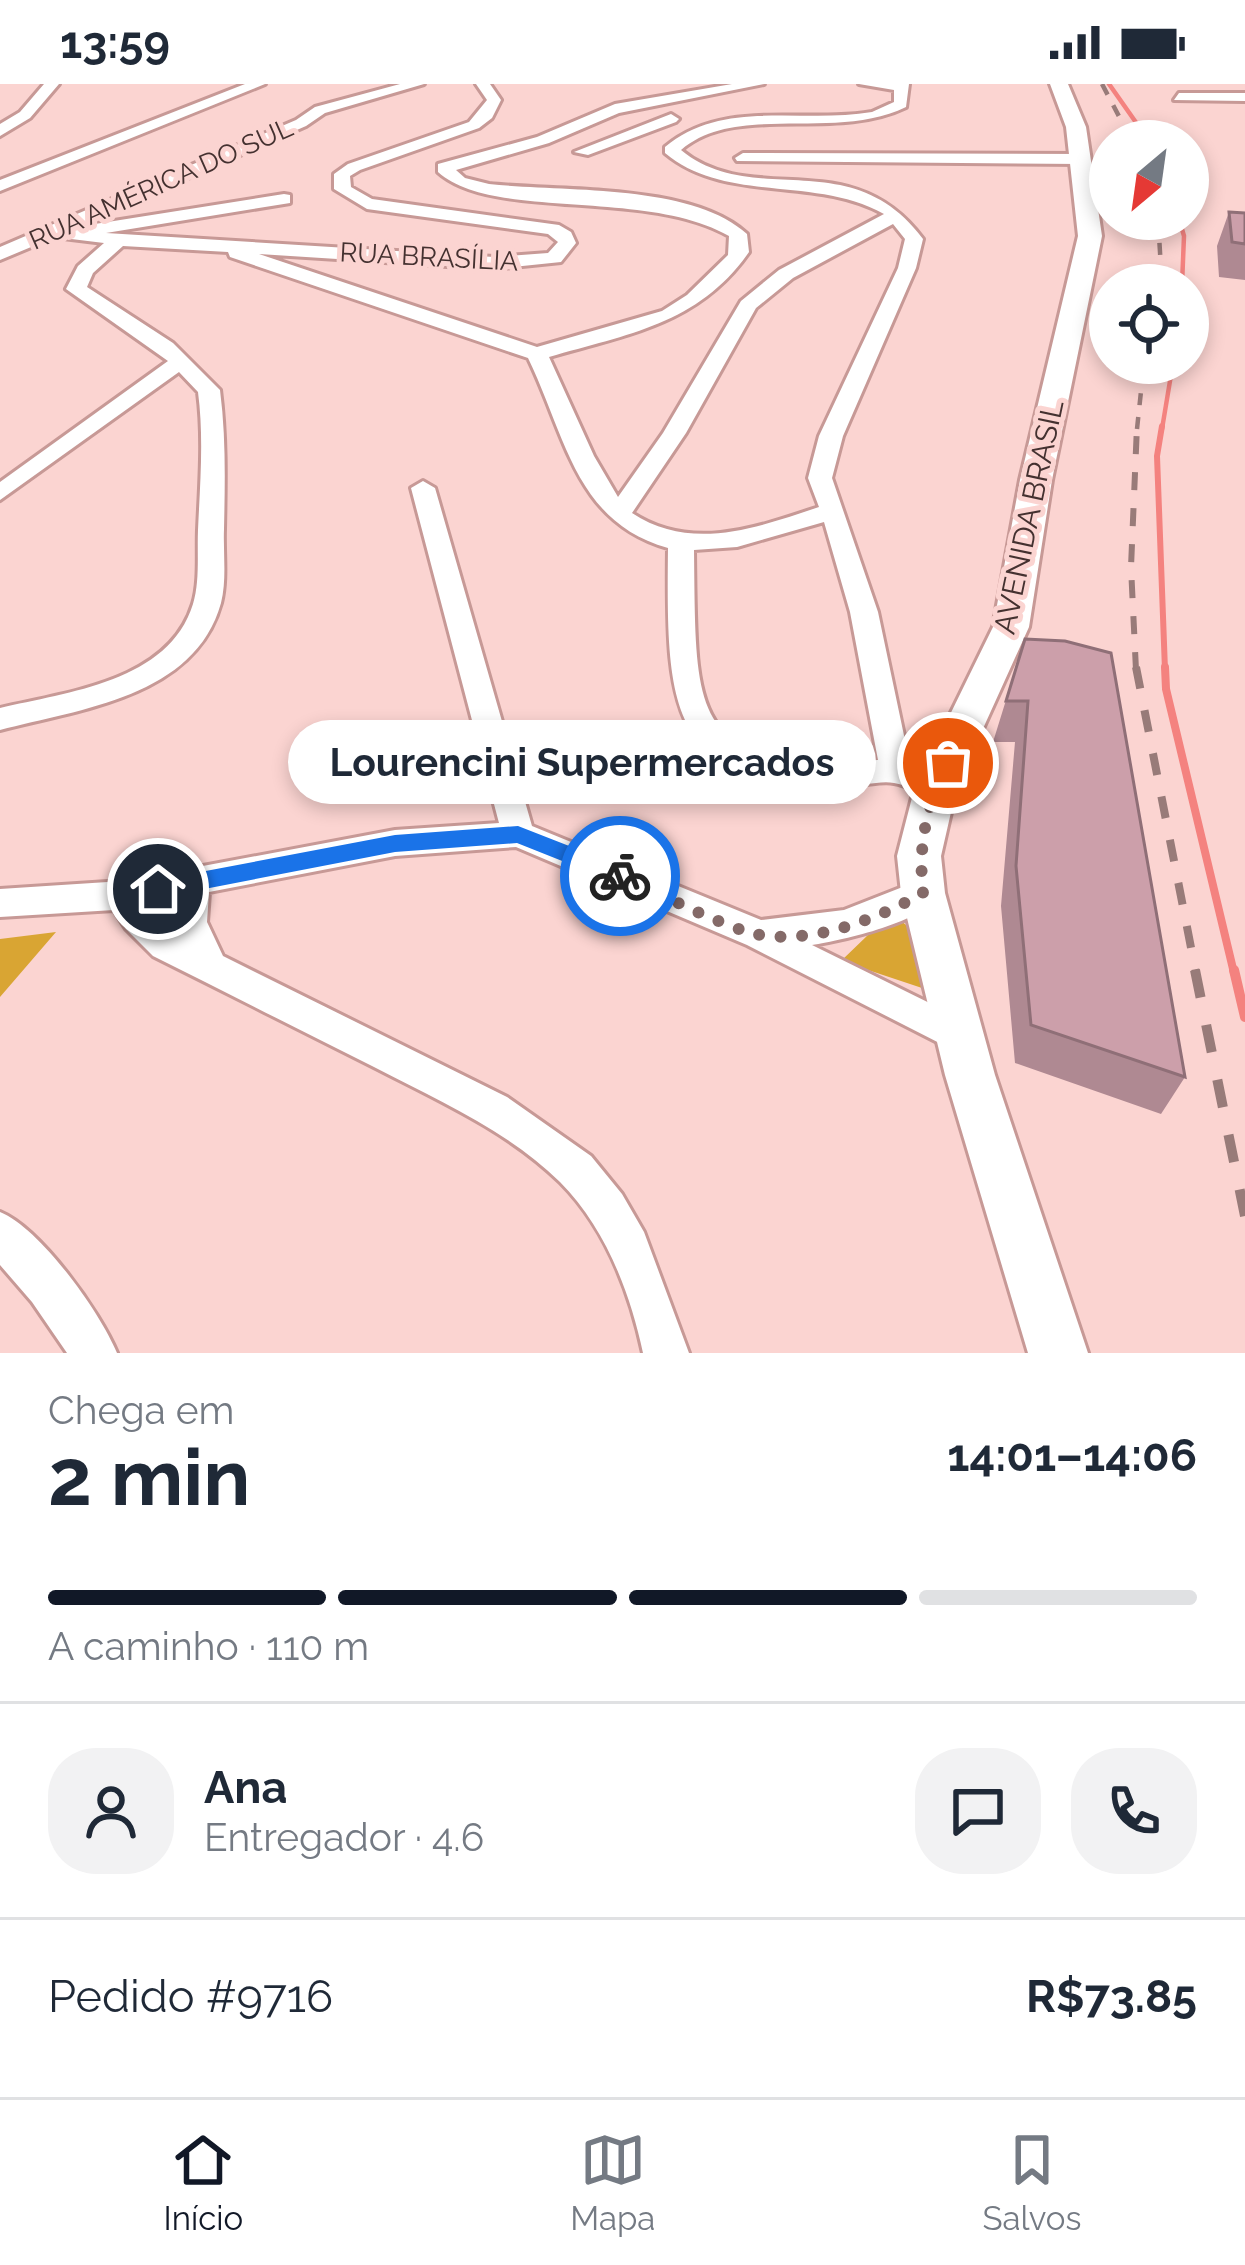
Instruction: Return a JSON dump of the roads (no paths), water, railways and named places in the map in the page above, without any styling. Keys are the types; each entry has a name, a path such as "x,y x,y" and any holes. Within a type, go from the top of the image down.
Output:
{"main road":[{"name":"AVENIDA BRASIL","path":"1058,1353 959,1036 923,893 919,856 936,786 1011,627 1036,480 1090,236 1076,127 1059,84"}],"street":[{"path":"0,131 25,115 52,84"},
{"path":"0,186 216,90 258,84"},
{"path":"320,110 326,84"},
{"name":"RUA AMÉRICA DO SUL","path":"0,254 302,123 320,110 417,84"},
{"name":"RUA BRASÍLIA","path":"52,231 118,240 494,263 554,258 567,243 566,236 553,229 367,204 343,189 342,174 354,167 482,120 494,100 483,84"},
{"path":"619,84 639,104 693,132"},
{"path":"213,244 365,300 537,354 681,309 735,259 740,252 738,234 711,215 673,205 632,198 499,193 454,181 444,168 542,140 600,113 757,84"},
{"path":"866,84 902,85 901,104 873,118 731,124 693,132 670,150 677,159 708,174 811,183 866,198 896,215 914,239 912,255 825,455 820,478 864,612 896,771"},
{"path":"1179,97 1245,97"},
{"path":"582,152 671,119"},
{"path":"677,159 1081,159"},
{"path":"72,236 133,220 284,199"},
{"path":"618,515 674,433 748,305 786,274 896,215"},
{"path":"0,719 140,678 174,656 194,632 207,604 211,404 201,379 182,360 76,289 86,270 118,240"},
{"path":"850,241 886,242 912,255"},
{"path":"537,354 599,491 646,538 681,546 762,532 832,512"},
{"path":"0,493 182,360"},
{"path":"422,488 518,834"},
{"path":"681,546 684,639 693,712 704,733 721,749 761,767 788,772 896,771 936,786"},
{"path":"0,903 124,895 395,843 518,834 759,935 959,1036"},
{"path":"192,882 190,922 209,966"},
{"path":"759,935 839,927 873,918 923,893"},
{"path":"124,895 137,919 166,945 443,1084 538,1139 569,1165 597,1193 625,1244 666,1353"},
{"path":"0,1233 48,1286 94,1353"}],"waterway":[{"path":"1109,84 1134,120"},
{"path":"1183,264 1184,240"},
{"path":"1162,429 1170,384"},
{"path":"1162,426 1157,456 1165,670"},
{"path":"1165,667 1166,689 1234,973"},
{"path":"1234,970 1245,1017"}],"railway":[{"path":"1102,84 1121,120"},
{"path":"1159,240 1161,264"},
{"path":"1137,429 1142,384"},
{"path":"1136,670 1131,567 1137,426"},
{"path":"1136,667 1196,973"},
{"path":"1195,970 1245,1216"}],"place":[{"name":"Lourencini Supermercados","path":"948,763"}]}
